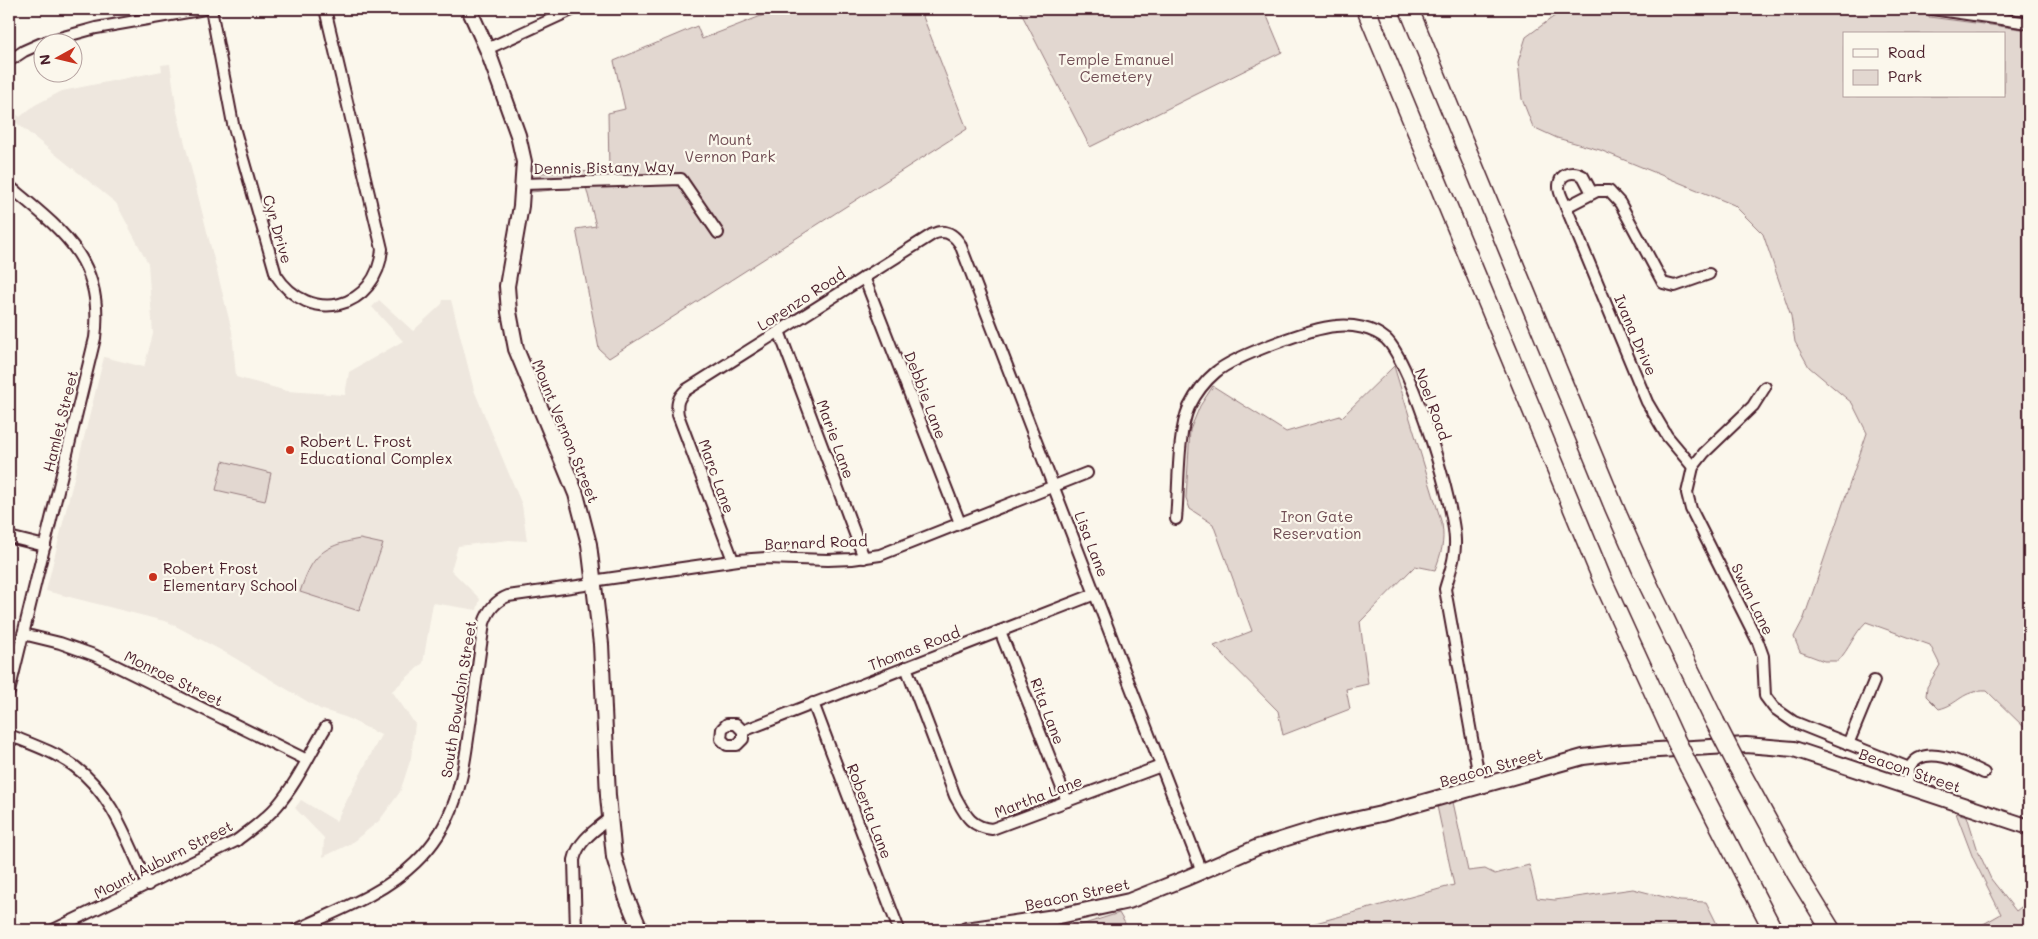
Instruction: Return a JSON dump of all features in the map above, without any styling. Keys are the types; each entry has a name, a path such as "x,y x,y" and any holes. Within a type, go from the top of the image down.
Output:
{"highway":[{"path":"1366,9 1602,579 1689,767 1773,930"},
{"path":"1408,9 1648,584 1737,765 1796,872 1831,930"}],"main road":[{"name":"Mount Vernon Street","path":"469,9 518,135 524,162 522,206 508,277 509,312 516,349 576,494 589,544 600,644 610,818 616,866 640,930"},
{"name":"Beacon Street","path":"966,930 1055,918 1129,901 1258,847 1322,827 1481,788 1582,757 1623,752 1760,744 1794,748 2029,827"}],"street":[{"path":"82,32 205,9"},
{"name":"Cyr Drive","path":"211,9 234,124 276,275 283,286 303,301 327,306 351,300 366,289 377,274 381,262 382,249 325,9"},
{"path":"486,49 574,9"},
{"path":"1932,9 1954,10 2029,23"},
{"path":"9,61 32,48"},
{"name":"Ivana Drive","path":"1592,193 1584,176 1575,172 1566,175 1560,182 1559,188 1566,207 1647,402 1667,436 1693,467"},
{"name":"Dennis Bistany Way","path":"524,184 681,179 718,233"},
{"name":"Hamlet Street","path":"9,186 65,235 77,251 92,280 97,299 98,316 95,338 9,692"},
{"path":"1566,207 1592,193 1603,190 1609,191 1617,198 1664,282 1675,286 1709,274"},
{"name":"Lorenzo Road","path":"677,402 686,390 932,234 946,232"},
{"name":"Lisa Lane","path":"946,232 953,235 960,244 1202,872"},
{"name":"Debbie Lane","path":"864,277 960,523"},
{"name":"Noel Road","path":"1176,520 1182,437 1188,409 1200,388 1218,370 1265,347 1335,326 1354,326 1370,331 1386,340 1400,359 1414,390 1451,511 1456,544 1445,589 1481,788"},
{"name":"Marie Lane","path":"779,331 864,558"},
{"name":"Swan Lane","path":"1765,387 1753,406 1704,453 1693,467 1687,493 1691,509 1758,642 1763,656 1765,696 1774,708 1784,717 1909,768"},
{"name":"Marc Lane","path":"677,402 678,414 733,560"},
{"name":"Barnard Road","path":"497,602 508,596 584,585 592,581 733,560 766,558 828,560 880,555 1087,474"},
{"path":"9,537 45,546"},
{"name":"Thomas Road","path":"743,730 1095,594"},
{"name":"South Bowdoin Street","path":"296,930 315,926 372,894 396,878 415,863 429,847 449,817 462,780 484,623 487,614 497,602"},
{"name":"Rita Lane","path":"1000,631 1067,801"},
{"name":"Monroe Street","path":"23,634 60,643 94,656 307,760"},
{"name":"Martha Lane","path":"906,667 955,796 963,811 977,826 992,829 1162,766"},
{"path":"1848,744 1874,681"},
{"name":"Roberta Lane","path":"813,703 899,930"},
{"name":"Mount Auburn Street","path":"53,930 236,841 277,806 326,727"},
{"path":"9,735 46,750 74,765 94,782 111,805 148,885"},
{"path":"1907,786 1909,768 1916,759 1924,755 1938,756 1961,762 1984,773"},
{"path":"576,930 574,860 576,850 588,836 610,818"}],"shaded area":[{"name":"Robert L. Frost Educational Complex","path":"170,64 177,112 232,331 236,377 287,391 345,395 349,372 403,341 372,307 379,300 413,331 442,304 443,300 451,300 474,390 522,505 527,541 509,540 458,546 451,570 480,599 477,610 433,603 423,663 392,691 415,724 411,758 400,792 379,821 350,844 323,857 324,838 295,808 301,800 336,821 381,735 345,717 320,709 228,654 168,622 46,591 104,357 144,367 153,334 148,263 116,203 9,117 9,109 20,117 35,105 62,91 162,71 161,65"}],"green space":[{"name":"Mount Vernon Park","path":"779,9 920,9 967,129 609,358 599,349 576,229 596,226 586,187 531,192 533,173 609,171 608,113 625,109 614,61 697,26 702,39"},
{"name":"Temple Emanuel Cemetery","path":"1019,9 1264,9 1282,52 1090,147"},
{"path":"1569,9 1929,9 1929,17 2029,30 2029,732 1987,691 1971,693 1939,709 1926,696 1927,687 1940,665 1930,645 1866,622 1838,661 1824,661 1800,652 1794,637 1804,618 1867,433 1852,403 1809,367 1795,342 1791,316 1763,234 1734,205 1600,150 1557,138 1533,127 1522,99 1518,62 1526,37 1556,15"},
{"name":"Iron Gate Reservation","path":"1394,366 1442,524 1443,542 1439,559 1435,570 1415,566 1360,622 1368,684 1346,689 1350,709 1283,735 1278,711 1214,646 1252,631 1213,524 1190,509 1186,498 1190,430 1200,406 1213,386 1286,432 1340,416 1341,418"},
{"path":"223,461 271,473 265,501 216,490"},
{"path":"360,539 383,544 359,611 300,592 309,570 320,555 336,545"},
{"path":"1453,802 1468,871 1485,869 1495,874 1529,865 1537,898 1555,900 1633,889 1680,901 1706,902 1720,930 1290,930 1454,885 1437,806"},
{"path":"1956,813 1967,816 1978,851 1991,879 2016,911 2029,901 2029,930 1973,930 2001,914 1973,858"},
{"path":"1119,913 1129,930 1048,930 1081,925"}],"place":[{"name":"Robert L. Frost Educational Complex","path":"290,450"},
{"name":"Robert Frost Elementary School","path":"153,577"}]}
